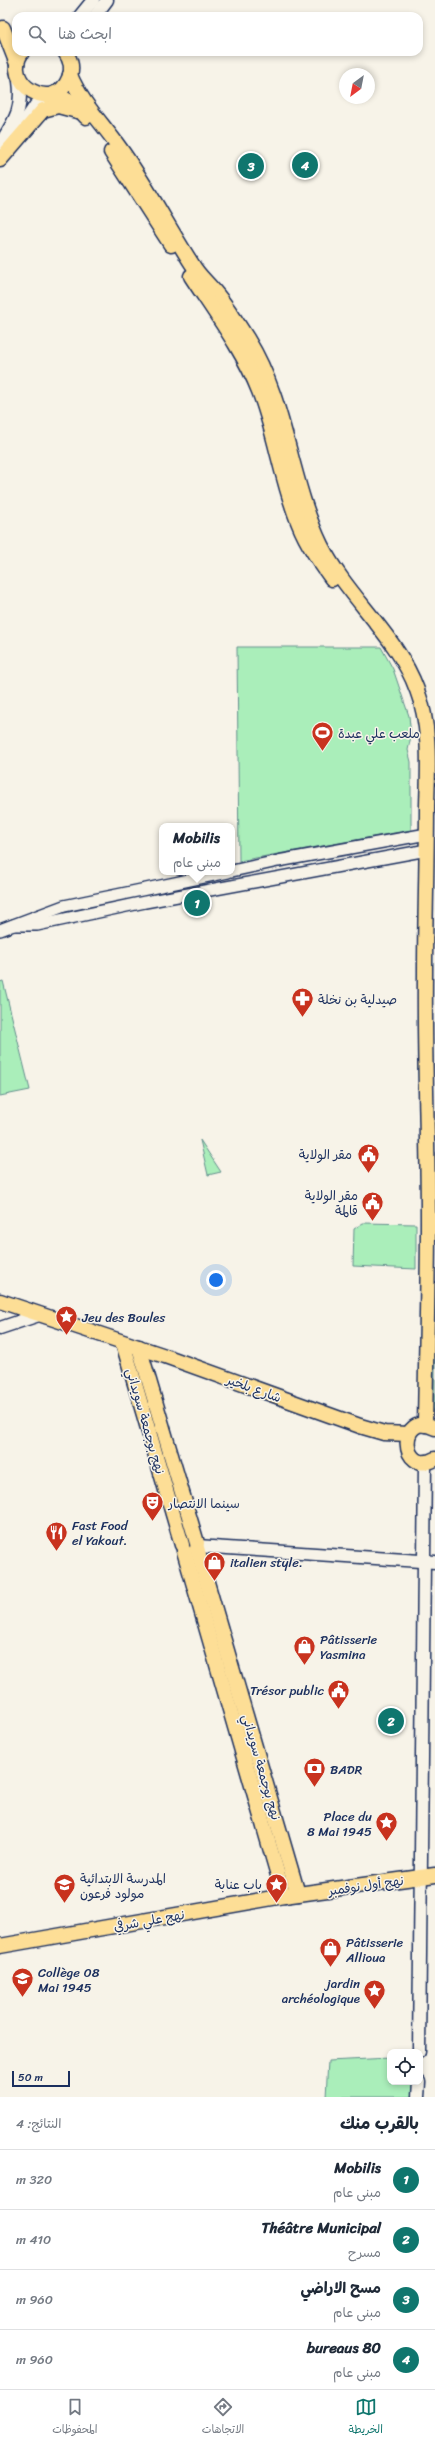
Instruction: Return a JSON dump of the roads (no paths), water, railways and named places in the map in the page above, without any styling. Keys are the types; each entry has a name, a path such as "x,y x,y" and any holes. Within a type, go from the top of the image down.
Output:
{"main road":[{"path":"83,12 93,0"},
{"path":"98,12 107,0"},
{"path":"1,27 12,34"},
{"path":"1,27 12,45"},
{"path":"0,144 18,113 21,98 19,81 20,58"},
{"path":"0,160 30,112 67,82 70,60"},
{"path":"70,60 81,97 119,147 164,214 191,264 204,282 214,290 251,345 265,372 278,405 295,469 322,547 354,597 385,634 402,659 417,690 423,708 427,746 427,850 424,974 430,1426 415,1428 409,1434 407,1448"},
{"path":"19,81 31,92 51,94 74,104 84,114 114,156 244,359 266,410 284,481 299,525 310,546 333,580 354,597"},
{"path":"0,160 43,110 58,106 84,114"},
{"name":"شارع بلخير","path":"0,1302 139,1347 384,1433 407,1448 412,1457 430,1460"},
{"path":"0,1328 39,1315"},
{"name":"نهج بوجمعة سويداني","path":"123,1343 192,1547"},
{"name":"نهج بوجمعة سويداني","path":"139,1347 192,1547 291,1895"},
{"path":"131,1370 135,1365 146,1369 157,1358 165,1356"},
{"name":"شارع بلخير","path":"384,1433 409,1434"},
{"path":"419,2049 421,1960 428,1876 430,1460"},
{"path":"192,1547 429,1562"},
{"name":"نهج أول نوفمبر","path":"291,1895 428,1876"},
{"name":"نهج علي شرفي","path":"0,1946 291,1895"},
{"path":"418,2097 419,2085"}],"street":[{"path":"235,870 278,860 427,834"},
{"path":"14,925 38,925 146,902 427,850"},
{"path":"0,930 36,915 64,906 214,875"}],"place":[{"name":"80 bureaus","path":"305,165"},
{"name":"مسح الاراضي","path":"251,166"},
{"name":"ملعب علي عبدة","path":"323,752"},
{"name":"Mobilis","path":"197,903"},
{"name":"صيدلية بن نخلة","path":"303,1018"},
{"name":"مقر الولاية","path":"368,1174"},
{"name":"مقر الولاية قالمة","path":"373,1222"},
{"name":"Jeu des Boules","path":"66,1336"},
{"name":"سينما الانتصار","path":"153,1522"},
{"name":"Fast Food el Yakout.","path":"56,1552"},
{"name":"italien style.","path":"214,1582"},
{"name":"Pâtisserie Yasmina","path":"304,1666"},
{"name":"Trésor public","path":"339,1710"},
{"name":"Théâtre Municipal","path":"391,1721"},
{"name":"BADR","path":"314,1788"},
{"name":"Place du 8 Mai 1945","path":"387,1842"},
{"name":"المدرسة الابتدائية مولود فرعون","path":"64,1904"},
{"name":"باب عنابة","path":"277,1904"},
{"name":"Pâtisserie Allioua","path":"330,1968"},
{"name":"Collège 08 Mai 1945","path":"22,1998"},
{"name":"jardin archéologique","path":"375,2010"}]}
